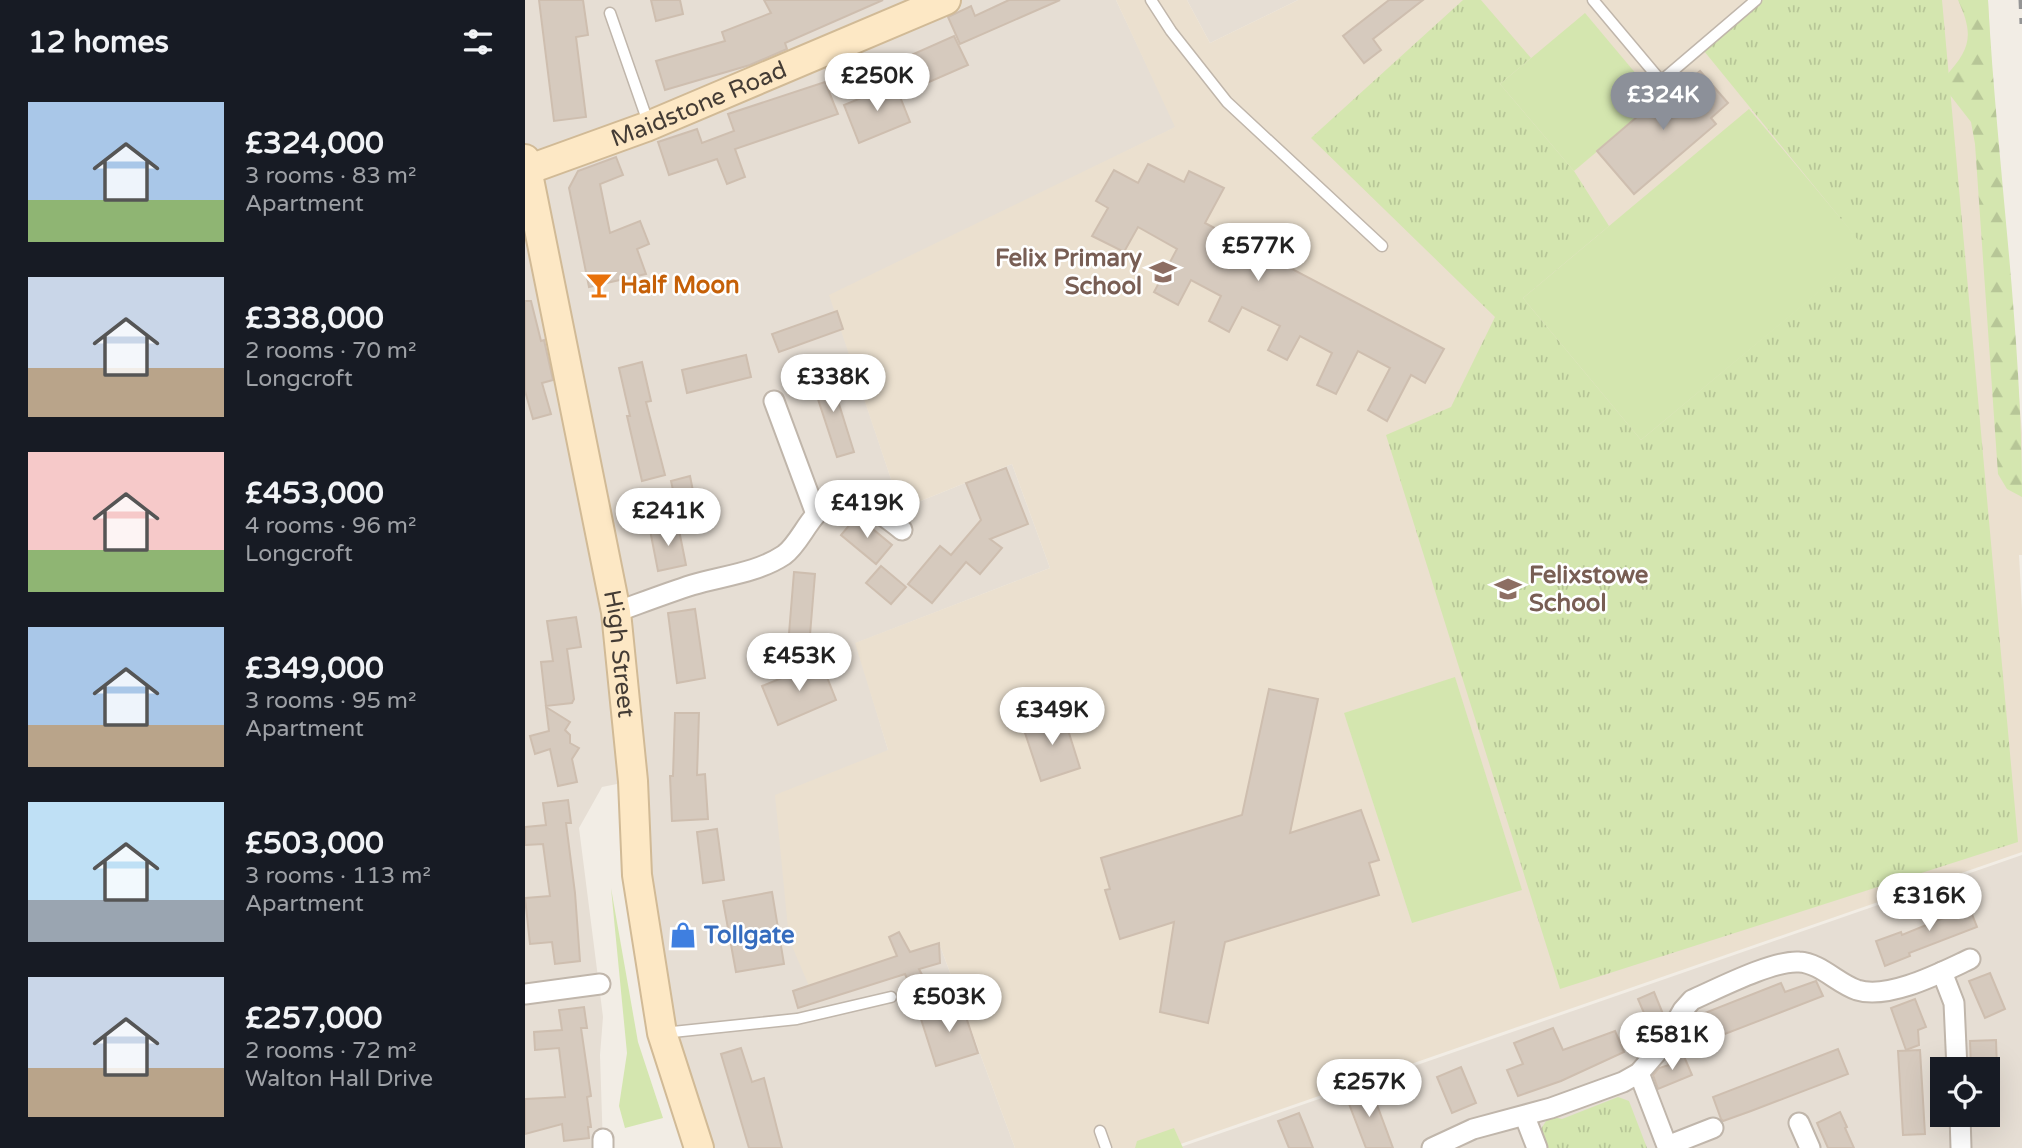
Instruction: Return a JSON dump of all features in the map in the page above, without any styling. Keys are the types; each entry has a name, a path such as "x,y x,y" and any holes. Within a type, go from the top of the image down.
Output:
{"street":[{"name":"Maidstone Road","path":"526,164 650,125 946,0"},
{"name":"High Street","path":"526,164 616,612 633,780 637,875 662,1033 699,1148"},
{"path":"774,401 816,514"},
{"path":"616,612 693,585 765,566 786,554 816,514 827,505 843,502 867,505 902,530"},
{"path":"1432,1148 1473,1129 1525,1117 1639,1073 1663,1045 1683,1010 1692,1000 1784,963 1814,965 1859,990 1878,992 1898,988 1970,959"},
{"path":"1942,972 1954,1003 1956,1057"},
{"path":"525,994 600,984"},
{"path":"1639,1073 1667,1146 1713,1128"},
{"path":"1525,1117 1537,1148"},
{"path":"1799,1123 1810,1148"},
{"path":"1960,1127 1961,1148"}],"lane":[{"path":"1151,0 1171,31 1227,102 1382,246"},
{"path":"1593,0 1661,81 1756,0"},
{"path":"610,13 650,125"},
{"path":"662,1033 797,1018 891,997"},
{"path":"1100,1131 1106,1148"}],"shaded area":[{"path":"525,0 1116,0 1176,127 830,296 901,509 1012,464 1050,568 856,643 888,750 810,986 939,943 1015,1148 699,1148 662,1033 632,781 602,787 579,828 603,1017 600,1055 603,1148 525,1148"},
{"name":"Felixstowe School","path":"1116,0 1187,0 1210,43 1298,0 1988,0 2022,433 2022,555 2019,555 2022,610 2022,852 1169,1148 1015,1148 939,943 809,986 789,939 775,795 888,750 855,643 1050,568 1012,464 901,509 829,295 1175,127"},
{"path":"1187,0 1298,0 1210,43"},
{"path":"2022,855 2022,1148 1178,1148"}],"green space":[{"path":"1463,0 1481,0 1531,58 1500,84 1574,171 1609,226 1523,298 1641,440 1867,251 1704,51 1763,0 1942,0 2018,842 1560,989 1386,435 1451,407 1495,317 1311,138"},
{"path":"1958,0 1988,0 2014,310 2022,497 2007,489 1998,474 1975,144 1971,122 1950,95 1945,77 1960,58 1967,41 1968,32"},
{"path":"1585,13 1658,100 1574,171 1500,84"},
{"path":"1749,109 1868,251 1641,440 1523,298"},
{"path":"1455,677 1522,890 1412,923 1344,713"},
{"path":"611,888 638,1042 663,1118 625,1128 619,1106 627,1053"},
{"path":"1618,1097 1629,1101 1647,1148 1546,1148 1541,1129 1546,1121 1553,1117 1562,1119"},
{"path":"1174,1128 1183,1148 1135,1148 1137,1141"}],"building":[{"path":"539,0 583,0 588,35 576,37 586,117 554,121"},
{"path":"651,0 680,0 683,14 656,21"},
{"path":"764,0 883,0 785,43 787,49 750,65 665,90 656,61 725,41 722,32 771,13"},
{"path":"1009,0 1060,0 960,44 948,17 971,6 975,16"},
{"path":"1389,0 1423,0 1373,39 1381,50 1364,63 1343,36"},
{"path":"954,36 968,65 904,93 891,64"},
{"path":"1700,71 1728,103 1711,118 1716,124 1634,194 1597,151 1679,81 1683,86"},
{"path":"825,82 838,114 735,149 745,177 727,184 717,159 669,175 658,142 697,129 702,143 734,131 728,114"},
{"path":"895,84 910,122 859,143 844,105"},
{"path":"616,157 623,175 600,184 610,233 640,221 649,244 637,249 646,274 589,287 569,188 578,171"},
{"path":"1148,164 1184,182 1189,171 1224,188 1205,223 1444,349 1425,383 1411,375 1387,421 1368,410 1390,368 1358,351 1336,394 1317,385 1332,353 1300,336 1287,360 1268,350 1280,326 1242,307 1229,332 1209,321 1221,296 1191,280 1178,305 1154,292 1177,249 1138,227 1124,252 1092,236 1108,208 1096,201 1114,170 1138,183"},
{"path":"525,301 531,301 553,380 542,383 551,414 533,419 525,391"},
{"path":"837,311 843,329 779,352 772,334"},
{"path":"746,355 751,377 687,393 682,370"},
{"path":"642,362 651,401 646,402 665,475 642,481 619,368"},
{"path":"829,372 854,452 837,457 811,378"},
{"path":"1006,468 1028,524 990,539 1002,548 980,574 966,562 932,603 908,584 940,546 951,555 981,520 966,483"},
{"path":"690,476 700,526 682,531 671,481"},
{"path":"857,516 892,545 876,564 841,535"},
{"path":"678,525 686,565 658,571 650,530"},
{"path":"881,566 906,587 891,604 866,583"},
{"path":"794,572 815,574 809,647 788,646"},
{"path":"695,609 705,678 677,683 668,613"},
{"path":"576,617 581,647 567,649 574,699 572,703 546,706 541,662 553,661 547,621"},
{"path":"821,662 836,700 778,725 762,686"},
{"path":"1269,689 1318,699 1290,833 1361,810 1379,860 1369,863 1379,895 1225,942 1208,1023 1160,1012 1174,922 1120,939 1105,890 1110,889 1101,858 1242,815"},
{"path":"546,707 570,722 565,730 570,735 570,743 579,748 572,759 577,782 558,786 550,749 535,754 530,736 549,731"},
{"path":"675,713 699,713 697,775 705,774 708,819 672,821 670,776 673,776"},
{"path":"1063,714 1080,768 1041,781 1023,727"},
{"path":"568,800 571,823 566,823 580,961 555,964 552,942 530,944 525,898 550,896 543,844 525,845 525,827 546,825 543,803"},
{"path":"717,829 724,880 703,883 697,832"},
{"path":"772,892 784,964 736,972 723,901"},
{"path":"1964,894 1977,927 1909,953 1910,956 1885,966 1876,941 1901,932 1902,935 1951,915 1946,901"},
{"path":"899,932 910,952 939,943 940,963 919,969 929,988 919,1006 905,974 798,1008 793,991 897,956 889,937"},
{"path":"1990,973 2005,1009 1985,1018 1969,981"},
{"path":"1816,981 1823,996 1699,1044 1690,1022 1692,1018 1781,983 1785,992"},
{"path":"1654,992 1663,1014 1647,1020 1638,999"},
{"path":"1915,999 1926,1027 1918,1030 1919,1045 1906,1050 1891,1008"},
{"path":"961,1002 978,1053 936,1066 920,1016"},
{"path":"584,1007 587,1028 581,1028 591,1096 587,1097 591,1127 588,1127 589,1138 564,1141 562,1124 525,1134 525,1099 565,1097 559,1048 535,1050 534,1032 562,1030 559,1010"},
{"path":"1553,1028 1563,1050 1615,1031 1624,1052 1561,1081 1518,1096 1507,1070 1523,1064 1514,1043"},
{"path":"1996,1040 1997,1057 1971,1057 1970,1041"},
{"path":"741,1048 752,1082 764,1078 782,1148 749,1148 721,1054"},
{"path":"1838,1049 1848,1074 1723,1121 1721,1119 1713,1097"},
{"path":"1920,1050 1925,1134 1903,1135 1898,1051"},
{"path":"1683,1054 1692,1075 1658,1089 1653,1075 1659,1068 1669,1065 1667,1060"},
{"path":"1461,1067 1476,1103 1452,1113 1437,1077"},
{"path":"1372,1086 1393,1148 1366,1148 1346,1096"},
{"path":"1840,1112 1854,1148 1828,1148 1817,1123"},
{"path":"1299,1113 1313,1148 1289,1148 1278,1121"}],"railway":[{"path":"2021,0 2022,24"}],"place":[{"name":"Felix Primary School","path":"1163,272"},
{"name":"Half Moon","path":"599,285"},
{"name":"Felixstowe School","path":"1508,589"},
{"name":"Tollgate","path":"683,935"}]}
